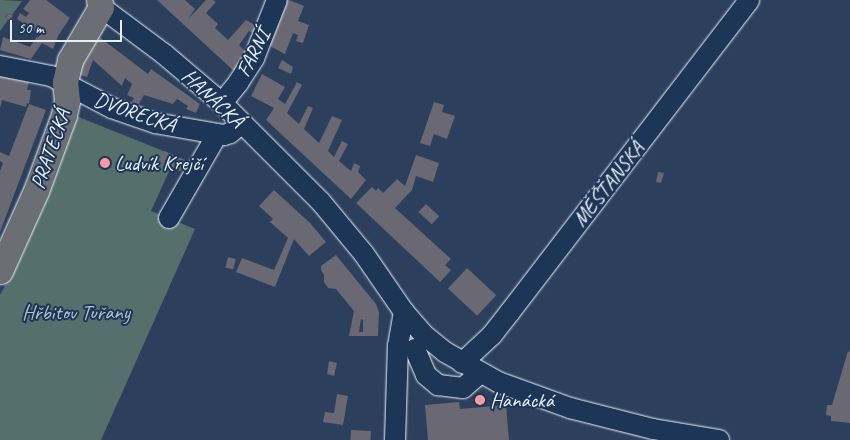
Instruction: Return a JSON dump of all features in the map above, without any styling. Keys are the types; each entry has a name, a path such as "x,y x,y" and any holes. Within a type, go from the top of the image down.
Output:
{"main road":[{"name":"PRATECKÁ","path":"0,271 36,191 64,115 67,101 65,82 70,60 97,2"}],"street":[{"name":"FARNÍ","path":"222,102 238,83 254,58 277,0"},
{"name":"MĚŠŤANSKÁ","path":"462,363 510,312 749,0"},
{"name":"HANÁCKÁ","path":"97,2 222,102 241,124 336,217 404,312 421,344 528,394 612,420 719,440"},
{"name":"DVORECKÁ","path":"0,66 51,76 65,82 88,97 136,117 155,123 216,135"},
{"path":"169,218 216,135 230,133 241,124"},
{"path":"395,440 397,360 404,312"},
{"path":"397,360 421,344 426,375 438,385 463,388 480,373"}],"green space":[{"path":"0,0 22,1 12,15 9,13 5,17 8,20 0,31"},
{"name":"Hřbitov Tuřany","path":"76,116 176,156 151,211 195,229 101,440 0,440 0,295 18,261"}],"building":[{"path":"30,0 46,0 70,18 58,36 53,49 42,43 31,59 0,50 3,37 30,47 39,34 17,19 20,13 26,17 29,13 23,9"},
{"path":"157,0 185,0 195,9 188,19 206,0 213,0 216,2 206,13 218,24 215,28 228,40 246,20 258,27 255,34 249,31 239,45 247,53 235,72"},
{"path":"282,0 289,0 304,6 298,21 309,25 303,43 296,41 298,35 293,33 285,54 264,43"},
{"path":"9,13 13,16 9,20 5,18"},
{"path":"98,36 148,74 151,69 200,104 196,113 186,109 188,106 177,99 173,104 144,95 139,104 132,102 134,98 127,95 132,84 125,78 122,86 93,60 87,77 77,74 85,56"},
{"path":"282,60 293,67 291,74 278,68"},
{"path":"262,74 285,87 278,99 285,104 297,82 302,85 287,113 299,124 308,106 313,108 304,129 319,143 332,116 342,120 328,151 334,157 342,141 348,144 339,161 351,171 354,163 360,166 358,172 366,180 351,199 266,120 274,108 251,96"},
{"path":"0,76 29,82 27,90 31,90 29,104 27,103 26,107 2,100 0,108"},
{"path":"434,102 444,105 442,112 455,116 447,139 434,134 430,146 420,143"},
{"path":"29,104 46,110 0,232 0,171 3,163 0,161 0,152 9,156"},
{"path":"164,151 185,160 181,171 170,170 171,167 159,162"},
{"path":"416,155 439,163 433,182 416,176 412,190 395,208 451,259 445,265 451,270 440,282 356,203 372,187 376,191 378,188 383,193 397,179 405,186"},
{"path":"658,172 664,173 661,183 656,182"},
{"path":"274,190 310,223 326,242 309,256 294,239 275,287 236,272 242,258 274,270 288,238 270,222 273,219 259,206"},
{"path":"426,204 439,216 432,224 418,212"},
{"path":"336,255 376,304 379,312 378,336 349,336 354,311 336,289 328,288 324,282 321,266","holes":["361,319 363,320 363,332 359,332"]},
{"path":"228,257 236,259 233,270 225,268"},
{"path":"467,268 496,295 477,316 448,288"},
{"path":"848,351 850,352 850,423 831,421 831,416 826,415 827,405 832,405"},
{"path":"329,361 337,363 334,376 327,374"},
{"path":"337,394 348,396 343,425 323,422 325,412 334,413"},
{"name":"Hanácká","path":"484,396 485,402 476,403 475,397"},
{"path":"459,402 460,409 506,405 509,440 428,440 425,405"},
{"path":"351,430 371,431 371,440 350,440"}],"place":[{"name":"Ludvík Krejčí","path":"105,163"},
{"name":"Hanácká","path":"480,400"}]}
